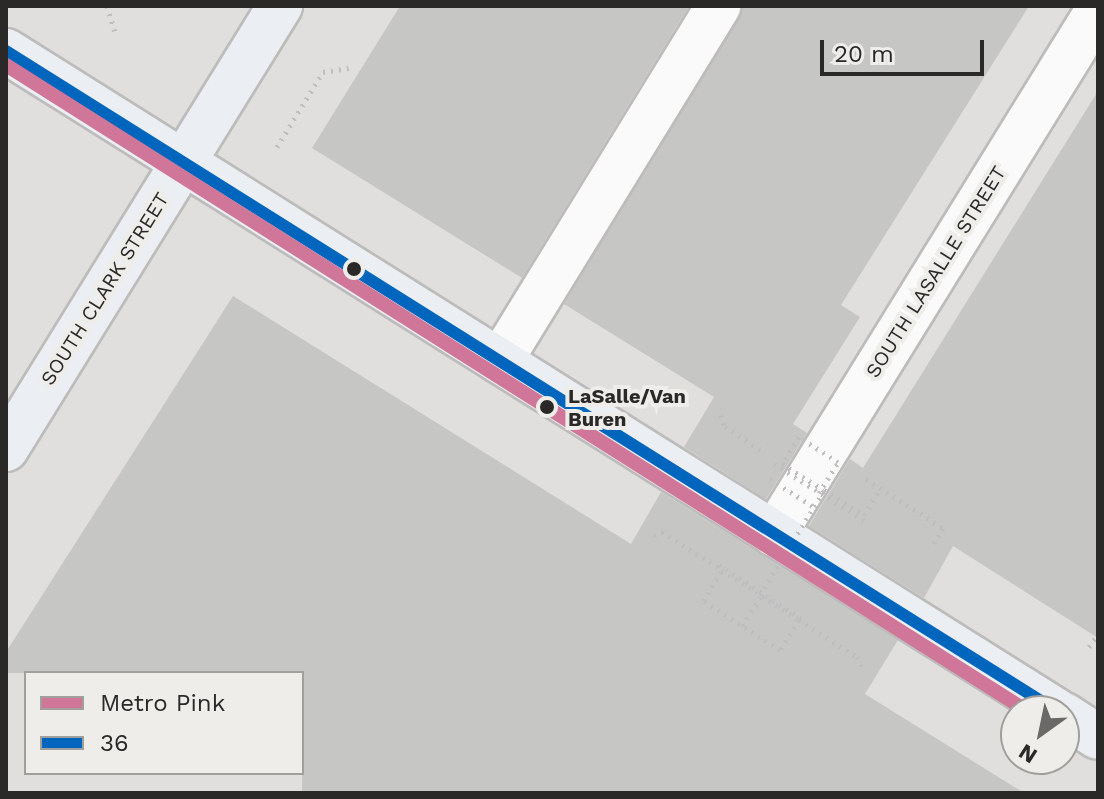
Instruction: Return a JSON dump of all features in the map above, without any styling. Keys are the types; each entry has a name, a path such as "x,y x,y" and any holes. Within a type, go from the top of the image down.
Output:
{"main road":[{"name":"SOUTH CLARK STREET","path":"6,449 280,6"},
{"path":"6,51 1031,695"},
{"path":"1080,725 1098,737"}],"street":[{"path":"500,361 718,6"},
{"name":"SOUTH LASALLE STREET","path":"774,534 1098,10"}],"path":[{"path":"107,6 115,32"},
{"path":"277,147 323,72 349,68"},
{"path":"721,415 725,427 868,523"},
{"path":"743,626 838,462 799,437 782,464"},
{"path":"774,464 864,515 880,488 943,528 932,547"},
{"path":"770,479 814,507"},
{"path":"654,535 662,532 720,567 857,657 862,667"},
{"path":"720,567 704,601 780,650 802,620"},
{"path":"1089,647 1096,637"}],"building":[{"path":"400,6 689,6 522,278 312,148"},
{"path":"743,6 1029,6 841,305 860,317 793,424 807,433 766,499 684,447 714,397 564,304"},
{"path":"1098,91 1098,638 953,546 924,598 809,526 850,459 863,468"},
{"path":"233,296 631,544 661,492 898,640 865,694 1024,793 302,793 304,671 6,673 6,652"}],"metro line":[{"name":"Pink","path":"6,65 1002,695"}],"transit line":[{"name":"36","path":"6,51 1032,695"}],"place":[{"name":"LaSalle/Van Buren","path":"547,407"}]}
